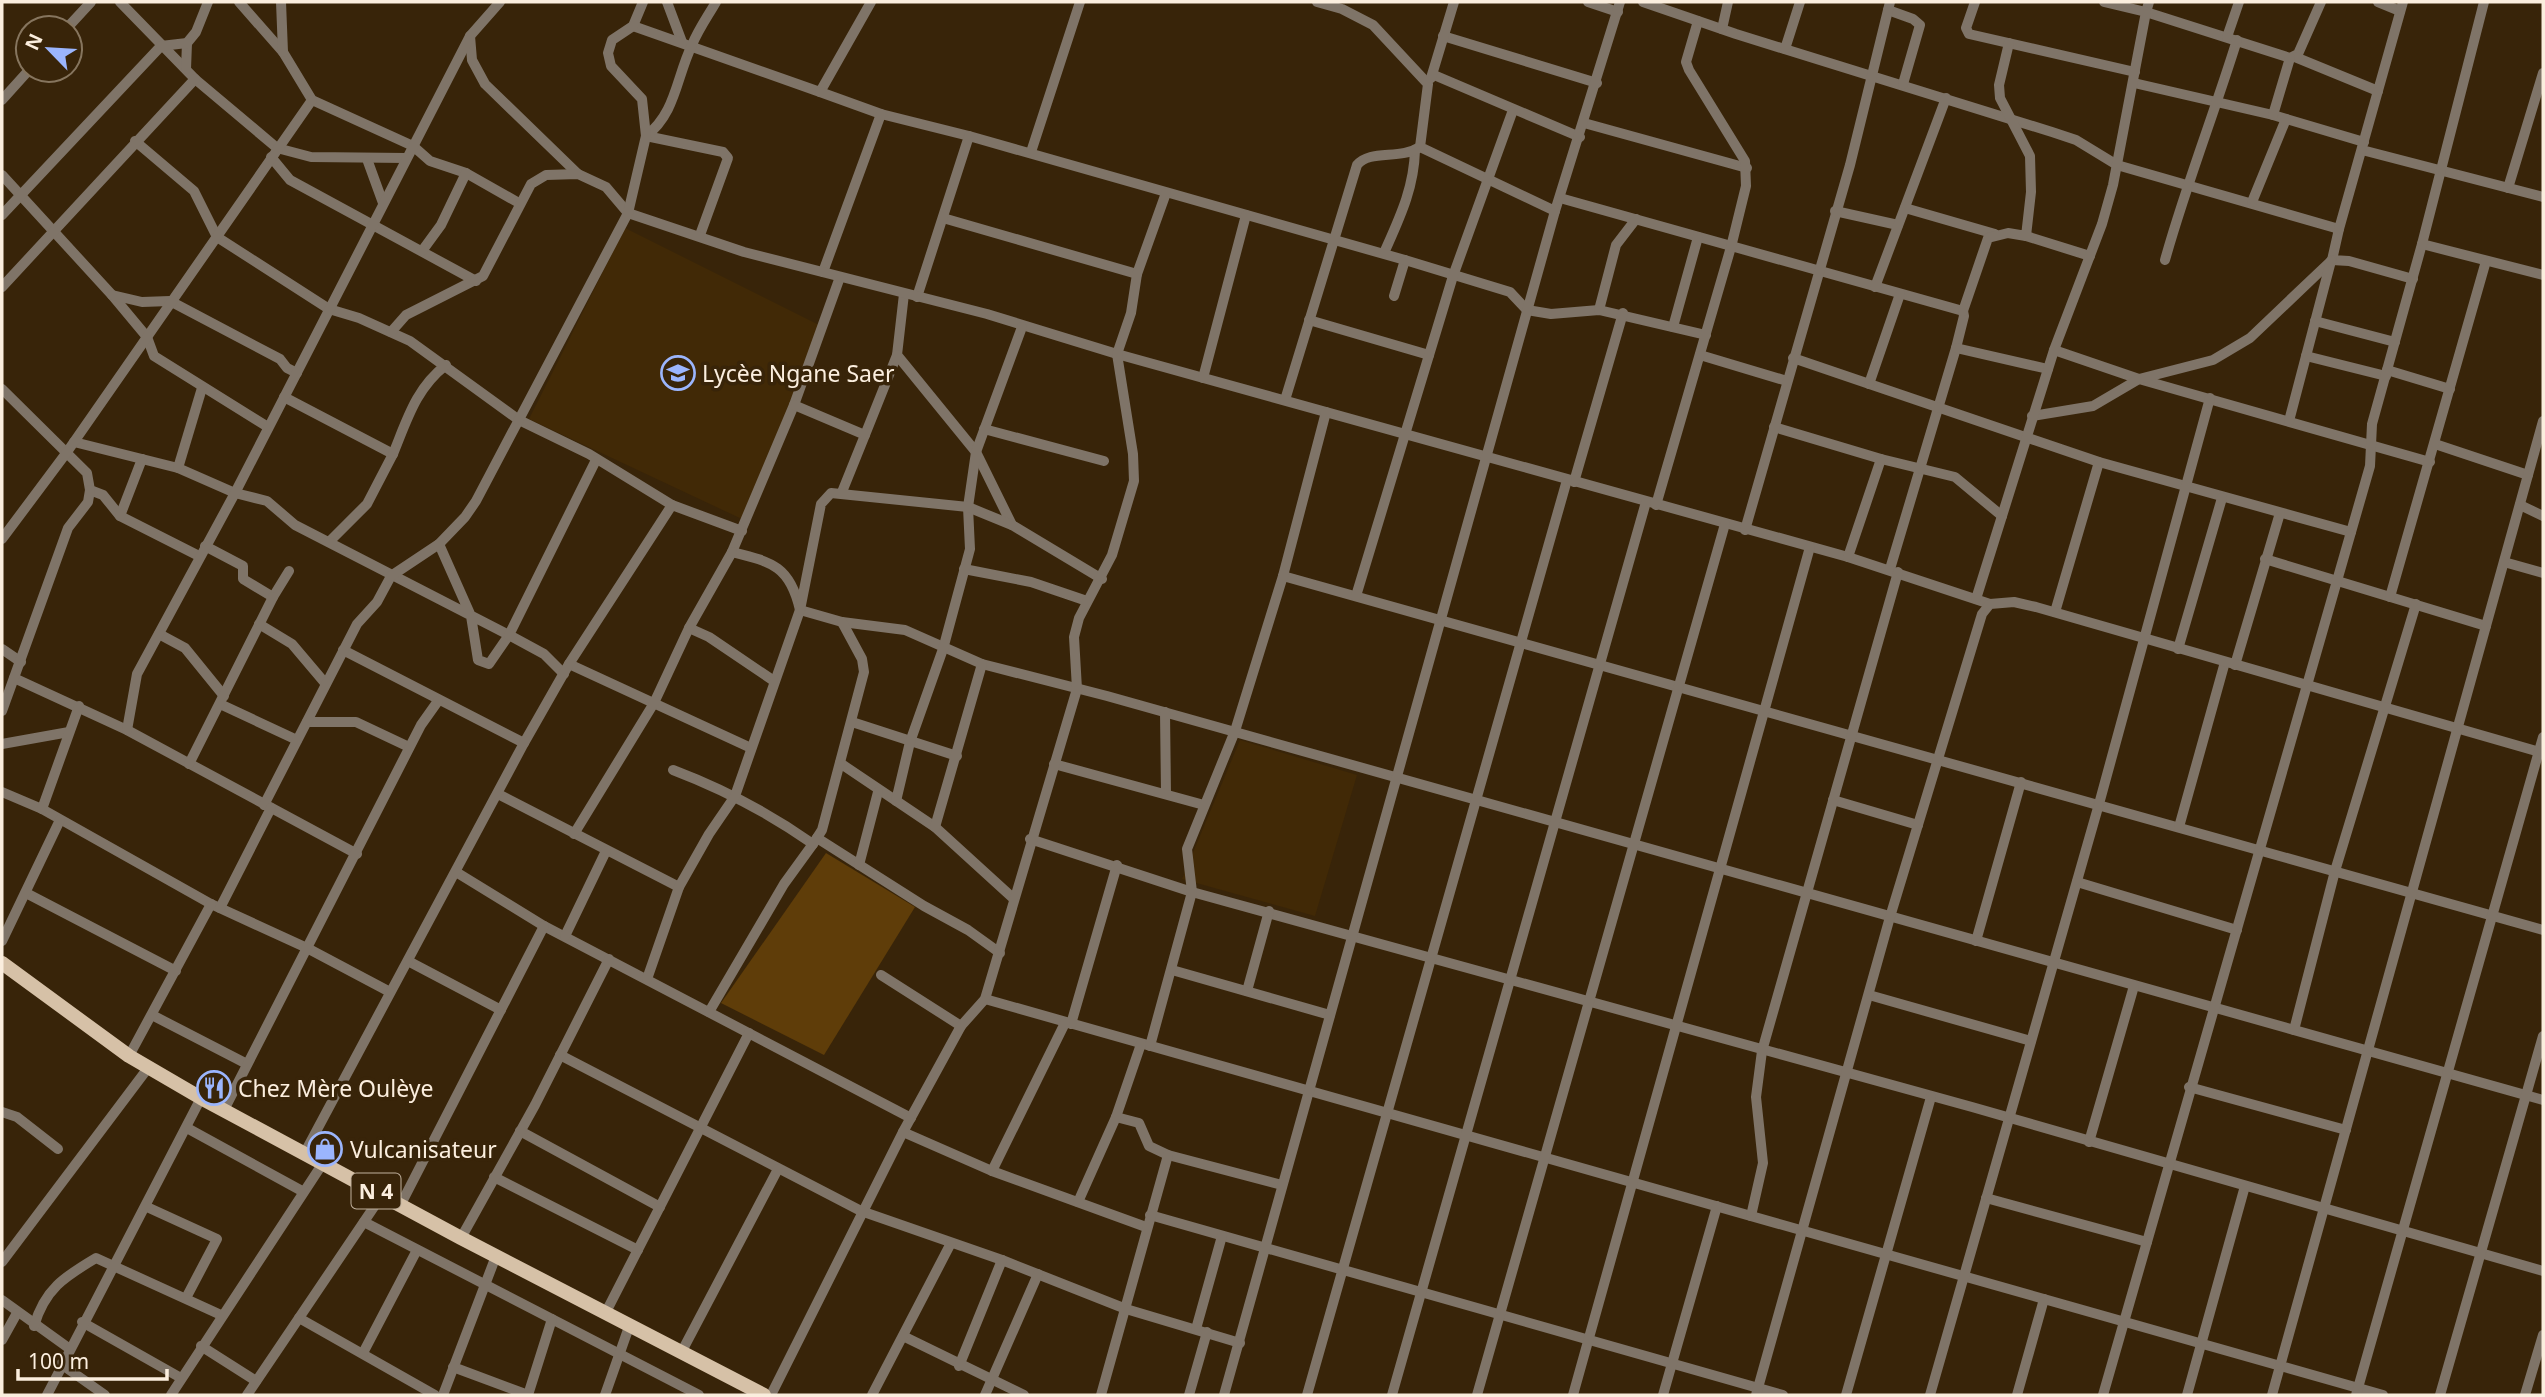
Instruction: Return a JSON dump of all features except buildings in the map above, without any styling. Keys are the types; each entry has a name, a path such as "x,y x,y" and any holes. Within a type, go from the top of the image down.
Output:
{"main road":[{"name":"N 4","path":"2,963 148,1068 461,1238 764,1395"}],"street":[{"path":"120,2 161,46 274,153 290,180 475,281"},
{"path":"186,69 187,43 196,32 208,2"},
{"path":"239,2 283,52 312,100 413,146 430,161 466,173 520,203"},
{"path":"281,2 283,52"},
{"path":"127,730 137,674 235,493 470,36 500,2"},
{"path":"130,1056 268,806 297,740 357,624 377,602 391,576 439,544 471,509 628,213 646,136 642,99 611,66 608,53 612,40 633,26 643,2"},
{"path":"667,2 687,44"},
{"path":"646,136 661,125 670,110 687,44 716,2"},
{"path":"820,92 871,2"},
{"path":"1031,152 1080,2"},
{"path":"1317,2 1359,16 1373,25 1431,79 1580,136"},
{"path":"1384,253 1415,176 1431,79 1454,2"},
{"path":"1224,1395 1555,211 1619,7 1588,2"},
{"path":"1643,2 1722,30 1871,74 2076,140 2117,165 2339,229"},
{"path":"1722,30 1728,2"},
{"path":"1785,49 1800,2"},
{"path":"1975,2 1966,28 1968,33 2217,103 2273,115 2442,171 2543,197"},
{"path":"2104,2 2148,7 2378,91"},
{"path":"2165,260 2186,185 2217,103 2239,2"},
{"path":"2273,115 2292,58 2321,2"},
{"path":"2289,421 2339,229 2402,6 2378,2"},
{"path":"2103,1395 2189,1087 2351,532 2373,445 2372,424 2423,244 2484,2"},
{"path":"1745,530 1817,271 1850,165 1889,6 1920,25 1903,84"},
{"path":"1976,599 2054,350 2105,213 2148,7"},
{"path":"1392,1395 1600,663 1700,355 1746,186 1745,161 1686,62 1698,21"},
{"path":"633,26 881,114 1031,152 1510,292 1527,310 1551,314 1599,310 1623,313 1706,335"},
{"path":"470,36 472,60 485,83 578,174 606,187 628,213 744,252 987,314 1022,327 1117,354 1745,530 1848,556 1990,604 2014,602 2055,612 2541,753"},
{"path":"1443,36 1597,83"},
{"path":"2,215 161,46 187,43"},
{"path":"2009,43 1999,85 2000,98 2030,156 2031,192 2026,236"},
{"path":"2,287 195,79"},
{"path":"2508,188 2543,80"},
{"path":"2,100 16,84"},
{"path":"1875,287 1946,98"},
{"path":"3,532 70,447 312,100"},
{"path":"1356,596 1453,276 1513,110"},
{"path":"822,272 881,114"},
{"path":"2252,202 2286,119"},
{"path":"1584,122 1747,168"},
{"path":"646,136 723,152 728,158 700,235"},
{"path":"917,297 969,136"},
{"path":"135,141 194,191 217,237 329,309 391,332 446,365 519,420 596,460 672,505 742,531"},
{"path":"1285,400 1353,174 1361,161 1369,156 1398,156 1418,149 1555,211"},
{"path":"274,153 311,157 406,158"},
{"path":"368,159 383,203"},
{"path":"422,251 441,225 466,173"},
{"path":"391,332 406,314 475,281 489,270 531,184 546,174 578,174"},
{"path":"2,175 148,337 154,356 268,427"},
{"path":"771,1395 861,1211 903,1132 961,1026 985,999 1030,839 1077,689 1074,637 1087,601 1102,579 1134,481 1133,454 1117,354 1131,313 1137,274 1166,192"},
{"path":"1560,198 1962,311"},
{"path":"1905,208 1995,234 2026,236 2090,256"},
{"path":"1835,211 1898,225"},
{"path":"1203,377 1246,215"},
{"path":"943,218 1137,274"},
{"path":"1599,310 1616,245 1636,219"},
{"path":"1751,1216 1763,1163 1756,1097 1762,1051 1852,734 1919,468 1956,348 1964,316 1962,311 1983,247 1988,238 1995,234"},
{"path":"1673,327 1698,237"},
{"path":"2423,244 2543,275"},
{"path":"1394,296 1405,260"},
{"path":"2032,416 2093,405 2139,379 2213,360 2250,338 2332,260 2348,261 2413,279"},
{"path":"2390,597 2486,261"},
{"path":"574,834 654,703 689,628 732,552 794,405 840,277"},
{"path":"842,492 897,355 904,294"},
{"path":"1870,384 1900,294"},
{"path":"112,295 142,302 170,301 280,359 287,368 297,373"},
{"path":"1307,1395 1521,641 1623,313"},
{"path":"1309,320 1429,355"},
{"path":"2315,321 2395,342"},
{"path":"895,801 910,742 943,649 970,549 968,507 976,452 1022,327"},
{"path":"1956,348 2048,369"},
{"path":"2054,350 2139,379 2430,462"},
{"path":"897,355 976,452 1012,524"},
{"path":"1700,355 1787,381"},
{"path":"2306,356 2450,389"},
{"path":"1793,358 2099,462 2351,532"},
{"path":"329,542 367,504 393,454 419,391 430,377 446,365"},
{"path":"178,468 202,388"},
{"path":"2,389 70,447 87,473 90,490 88,502 68,528 2,711"},
{"path":"284,397 393,454"},
{"path":"1930,1395 2099,804 2145,639 2183,487 2210,398"},
{"path":"794,405 864,435"},
{"path":"1077,1202 1146,1045 1172,970 1192,892 1187,849 1235,732 1283,576 1326,412"},
{"path":"2272,1395 2543,421"},
{"path":"1774,427 1959,479 2002,516"},
{"path":"984,429 1104,461"},
{"path":"2435,444 2528,475"},
{"path":"70,447 178,468 235,493 267,501 295,525 377,565 391,576 509,635 567,669 654,703 751,748"},
{"path":"120,516 142,459"},
{"path":"1848,556 1881,459"},
{"path":"439,544 471,616 478,660 489,664 509,635 596,460"},
{"path":"2055,612 2099,462"},
{"path":"90,490 103,495 120,516 243,566 243,579 273,597"},
{"path":"647,979 679,887 709,834 735,796 800,610 821,503 831,493 842,492 968,507 1012,524 1102,579"},
{"path":"2178,649 2222,498"},
{"path":"304,1154 524,743 567,669 672,505"},
{"path":"2520,505 2543,516"},
{"path":"2179,827 2280,513"},
{"path":"1477,1395 1725,524"},
{"path":"1573,1395 1810,547"},
{"path":"732,552 780,567 792,583 800,610"},
{"path":"2265,559 2486,626"},
{"path":"2504,562 2543,573"},
{"path":"964,569 1031,582 1087,601"},
{"path":"189,764 259,624 289,571"},
{"path":"1283,576 1679,685 2543,930"},
{"path":"1757,1392 1890,917 1982,614 1990,604"},
{"path":"2294,1030 2335,871 2382,708 2416,604"},
{"path":"800,610 842,622 905,630 982,664 1165,712 2543,1100"},
{"path":"709,1012 784,884 822,830 864,672 862,659 842,622"},
{"path":"259,624 292,644 326,683"},
{"path":"689,628 709,637 774,681"},
{"path":"159,634 190,653 222,700 297,740"},
{"path":"2,649 21,662"},
{"path":"343,650 524,743"},
{"path":"935,827 982,664"},
{"path":"15,678 127,730 357,854"},
{"path":"224,1110 410,747 438,701"},
{"path":"42,809 79,706"},
{"path":"1165,712 1166,793"},
{"path":"307,722 356,722 410,747"},
{"path":"852,722 957,756"},
{"path":"2,744 69,733"},
{"path":"2357,1392 2541,753 2543,737"},
{"path":"840,763 878,792 935,827 1014,899"},
{"path":"1054,764 1204,805"},
{"path":"673,770 735,796 776,818 968,930 1000,953"},
{"path":"1976,941 2021,782"},
{"path":"2,792 42,809 215,906 307,948 390,992"},
{"path":"859,865 878,792"},
{"path":"498,794 679,887"},
{"path":"1833,800 1918,825"},
{"path":"2,942 60,820"},
{"path":"1030,839 1117,865 1192,892 1353,933 2543,1270"},
{"path":"565,936 606,851"},
{"path":"992,1171 1068,1024 1117,865"},
{"path":"456,872 544,926 911,1118"},
{"path":"2077,882 2237,930"},
{"path":"26,893 176,971"},
{"path":"1247,991 1269,911"},
{"path":"401,1204 544,926"},
{"path":"461,1238 609,959"},
{"path":"408,961 500,1010"},
{"path":"1172,970 1330,1015"},
{"path":"881,975 961,1026"},
{"path":"2089,1142 2134,986"},
{"path":"1869,995 2031,1041"},
{"path":"985,999 2201,1343 2357,1392 2383,1395"},
{"path":"152,1015 247,1064"},
{"path":"606,1312 749,1033"},
{"path":"2440,1395 2543,1036"},
{"path":"560,1055 861,1211 1002,1260 1126,1309 1240,1343"},
{"path":"2,1262 148,1068"},
{"path":"2189,1087 2346,1130"},
{"path":"1846,1395 1931,1097"},
{"path":"47,1395 82,1322 147,1207 201,1098"},
{"path":"2,1111 17,1117 58,1149"},
{"path":"1115,1117 1139,1123 1149,1146 1168,1155 1282,1185"},
{"path":"187,1128 302,1191"},
{"path":"520,1131 660,1207"},
{"path":"903,1132 992,1171 1077,1202 1148,1221 1222,1236 1672,1364 1757,1392 1783,1395"},
{"path":"1101,1395 1168,1155"},
{"path":"171,1395 302,1191 323,1163"},
{"path":"681,1353 778,1168"},
{"path":"494,1177 638,1250"},
{"path":"2186,1395 2245,1186"},
{"path":"247,1395 382,1195"},
{"path":"1986,1198 2147,1242"},
{"path":"1663,1395 1717,1206"},
{"path":"147,1207 218,1239 186,1298"},
{"path":"364,1222 699,1395"},
{"path":"1189,1395 1222,1236"},
{"path":"872,1395 905,1337 951,1244"},
{"path":"363,1353 417,1250"},
{"path":"443,1395 496,1256"},
{"path":"34,1326 42,1300 73,1272 96,1258 221,1315"},
{"path":"959,1366 1002,1260"},
{"path":"985,1395 1038,1274"},
{"path":"2017,1395 2044,1299"},
{"path":"2,1300 34,1326 70,1349"},
{"path":"2,1340 17,1313"},
{"path":"299,1318 435,1395"},
{"path":"453,1367 528,1395 552,1319"},
{"path":"82,1322 181,1378"},
{"path":"605,1395 630,1324"},
{"path":"2525,1395 2543,1335"},
{"path":"905,1337 959,1366 1024,1395"},
{"path":"201,1346 256,1381"},
{"path":"61,1364 105,1395"}],"shaded area":[{"name":"Lycèe Ngane Saer","path":"625,228 821,326 744,520 529,419"},
{"path":"1240,740 1357,775 1315,916 1182,879"},
{"path":"826,853 915,907 824,1055 721,1003"}],"place":[{"name":"Lycèe Ngane Saer","path":"678,373"},
{"name":"Chez Mère Oulèye","path":"214,1088"},
{"name":"Vulcanisateur","path":"325,1149"}]}
